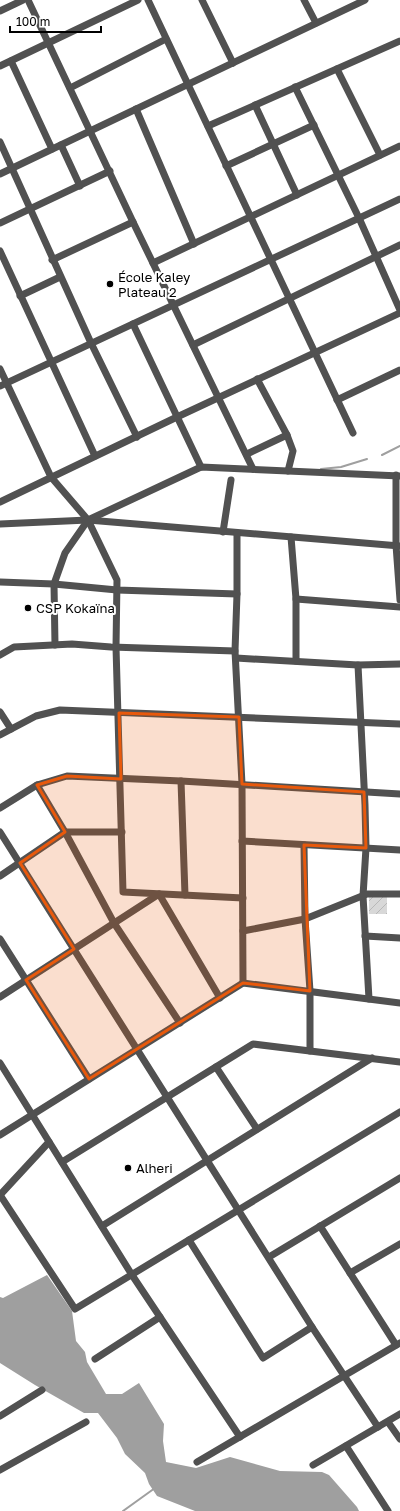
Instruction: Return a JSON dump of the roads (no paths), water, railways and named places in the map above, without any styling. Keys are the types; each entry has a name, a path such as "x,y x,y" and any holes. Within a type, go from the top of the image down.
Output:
{"street":[{"path":"0,11 23,0"},
{"path":"28,0 133,222 253,469"},
{"path":"0,66 138,0"},
{"path":"148,0 352,433"},
{"path":"202,0 233,63"},
{"path":"304,0 316,23"},
{"path":"0,174 365,0"},
{"path":"70,88 166,39"},
{"path":"208,126 400,40"},
{"path":"11,61 52,149"},
{"path":"337,69 380,156"},
{"path":"1,499 137,437 400,312 359,218 295,87"},
{"path":"255,105 297,195"},
{"path":"136,109 194,244"},
{"path":"226,166 314,125"},
{"path":"0,142 52,260 137,437"},
{"path":"61,145 80,186"},
{"path":"153,263 400,146"},
{"path":"0,223 110,171"},
{"path":"3,384 400,199"},
{"path":"52,260 133,222"},
{"path":"193,345 400,245"},
{"path":"0,252 94,456"},
{"path":"20,296 60,277"},
{"path":"133,324 200,467"},
{"path":"0,369 3,384 51,477 88,520 117,580 116,647 121,778 123,892 243,898"},
{"path":"337,400 400,370"},
{"path":"257,379 287,435 293,451 288,470"},
{"path":"247,454 287,435"},
{"path":"55,645 54,584 65,553 88,520 200,467 398,476 400,600"},
{"path":"223,532 231,480"},
{"path":"0,524 88,520 398,546"},
{"path":"237,533 235,654 242,784 243,983"},
{"path":"291,537 296,599 296,661"},
{"path":"0,582 54,584 117,590 237,594"},
{"path":"296,599 400,607"},
{"path":"0,655 14,647 85,644 235,654 296,661 358,665 400,664"},
{"path":"358,665 366,848 363,896 369,999"},
{"path":"0,735 36,716 60,710 400,724"},
{"path":"0,712 11,729"},
{"path":"0,808 37,785 67,776 242,784 400,794"},
{"path":"181,781 184,895"},
{"path":"37,785 65,832 114,923 180,1023"},
{"path":"0,832 312,1327 378,1427"},
{"path":"0,876 65,832 122,832"},
{"path":"242,842 400,850"},
{"path":"304,845 305,919 310,991 310,1051"},
{"path":"0,997 159,894"},
{"path":"159,894 220,998"},
{"path":"243,931 305,919 367,894 400,894"},
{"path":"365,936 400,938"},
{"path":"0,939 90,1080"},
{"path":"0,1135 243,983 400,1003"},
{"path":"62,1162 253,1044 400,1062"},
{"path":"102,1226 372,1058"},
{"path":"0,1063 132,1275 240,1437"},
{"path":"216,1067 257,1129"},
{"path":"49,1142 0,1195 75,1310 400,1112"},
{"path":"269,1257 400,1178"},
{"path":"197,1462 398,1344 350,1274 320,1226"},
{"path":"189,1240 262,1358 312,1327"},
{"path":"350,1274 400,1244"},
{"path":"94,1359 160,1317"},
{"path":"0,1416 42,1390"},
{"path":"313,1465 400,1414"},
{"path":"0,1470 86,1422"},
{"path":"388,1422 400,1439"},
{"path":"346,1446 388,1511"}],"waterway":[{"path":"382,455 400,446"},
{"path":"321,469 341,467 367,459"},
{"path":"123,1511 155,1488"}],"place":[{"name":"École Kaley Plateau 2","path":"110,284"},
{"name":"CSP Kokaïna","path":"28,608"},
{"name":"Alheri","path":"128,1168"}]}
